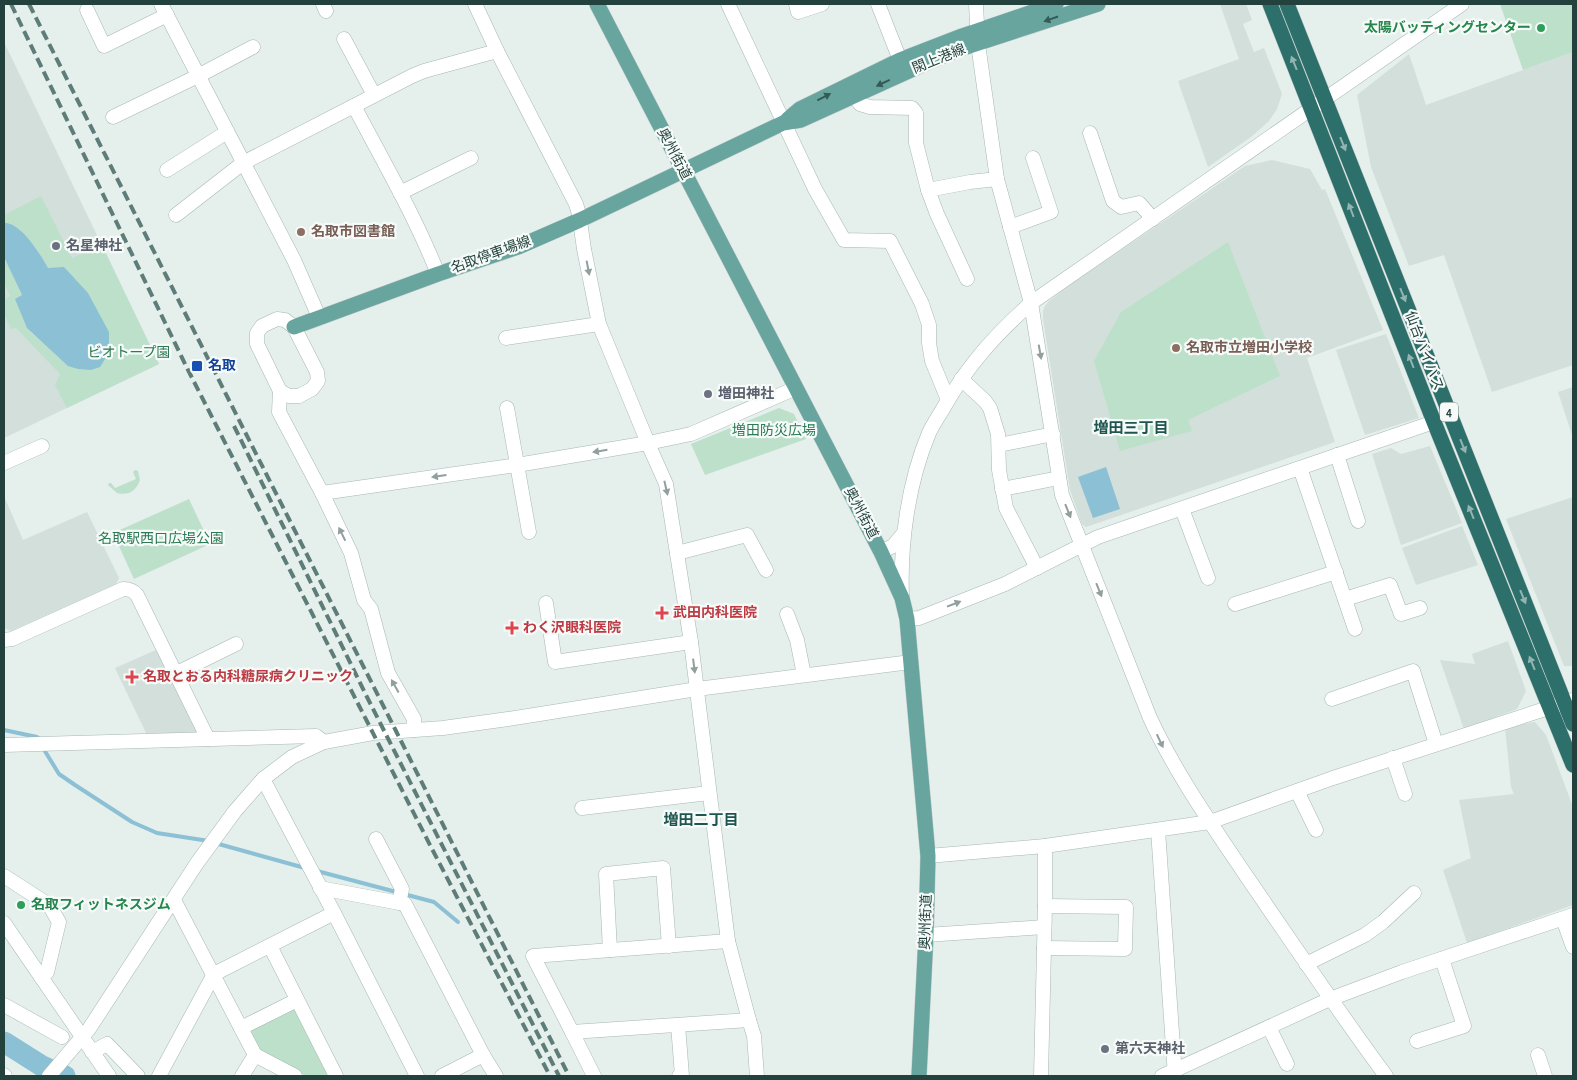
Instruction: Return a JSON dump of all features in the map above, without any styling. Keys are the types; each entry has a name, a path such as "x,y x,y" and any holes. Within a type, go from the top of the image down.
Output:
{"highway":[{"name":"仙台バイパス","path":"1270,4 1434,422 1573,724"},
{"name":"仙台バイパス","path":"1287,4 1563,703 1573,765"}],"main road":[{"name":"奥州街道","path":"596,4 882,552 902,598 908,619 928,856 919,1076"},
{"name":"閖上港線","path":"784,123 801,120 931,62 978,37 1056,4"},
{"name":"閖上港線","path":"683,172 784,123 800,109 900,60 1098,4"},
{"name":"名取停車場線","path":"294,327 518,247 683,172"}],"street":[{"path":"478,4 497,52 580,214 584,249 599,324 666,484 698,689 708,793 728,941 754,1036 757,1076"},
{"path":"728,4 814,189 844,240 890,241 922,304 929,326 932,361 948,400"},
{"path":"796,4 798,12 822,4"},
{"path":"878,4 900,60"},
{"path":"976,4 978,37 997,179 1031,304 1062,495 1081,545 1164,749 1210,822 1306,964 1386,1076"},
{"path":"902,598 903,534 918,462 930,432 961,379 1002,330 1031,304 1462,4"},
{"path":"87,10 104,46 164,9 294,260 318,317"},
{"path":"344,39 374,96"},
{"path":"113,117 253,47"},
{"path":"176,215 243,163 412,76 424,71 497,52"},
{"path":"854,96 860,104 870,107 912,108 916,113 916,144 928,190 967,279"},
{"path":"354,106 400,194 438,274"},
{"path":"167,170 227,132"},
{"path":"1090,133 1114,201 1121,207 1139,203 1153,219"},
{"path":"400,194 471,158"},
{"path":"1010,227 1051,212 1033,158"},
{"path":"928,190 997,179"},
{"path":"280,391 289,396 299,396 312,389 318,381 317,372 294,327 285,320 277,319 262,326 256,333 257,344 280,391 279,412 351,553 364,600 372,609 388,673 414,719 414,730"},
{"path":"506,338 599,324"},
{"path":"961,379 990,408 998,434 999,470 1006,508 1037,568"},
{"path":"322,493 517,465 691,434 796,388"},
{"path":"507,408 529,532"},
{"path":"908,619 919,618 1005,584 1098,537 1434,422"},
{"path":"999,445 1053,434"},
{"path":"4,463 42,446"},
{"path":"1337,455 1358,521"},
{"path":"1300,468 1355,628"},
{"path":"1002,489 1059,478"},
{"path":"1182,509 1208,578"},
{"path":"882,552 893,546 903,534"},
{"path":"677,553 747,535 766,570"},
{"path":"1235,604 1336,572"},
{"path":"1345,599 1390,585 1401,614 1420,608"},
{"path":"4,640 12,639 122,589 128,589 137,596 177,673 208,739"},
{"path":"546,603 555,662 691,642"},
{"path":"788,614 797,640 804,675"},
{"path":"177,673 236,644"},
{"path":"49,1076 95,1021 207,849 235,811 263,779 292,757 324,742 374,732 414,730 508,719 698,689 911,662"},
{"path":"1332,699 1413,671 1436,744"},
{"path":"928,856 1045,846 1210,822 1393,758 1563,703"},
{"path":"4,745 316,736 324,742"},
{"path":"1393,758 1405,794"},
{"path":"263,779 417,1076"},
{"path":"1297,791 1316,830"},
{"path":"582,808 708,793"},
{"path":"1158,830 1175,1073"},
{"path":"376,839 400,898 405,904 483,1055 496,1076"},
{"path":"1041,1076 1045,846"},
{"path":"610,950 606,874 663,868 669,946"},
{"path":"4,876 49,904 59,922 47,972 41,977"},
{"path":"318,883 400,898"},
{"path":"1306,964 1365,935 1383,922 1414,893"},
{"path":"174,900 255,1055 295,1076"},
{"path":"1044,948 1124,949 1126,907 1045,906"},
{"path":"159,1076 214,974 334,913"},
{"path":"1162,1076 1175,1073 1330,999 1402,972 1568,917 1573,947"},
{"path":"4,923 109,1076"},
{"path":"926,935 1044,927"},
{"path":"594,1076 533,956 728,941"},
{"path":"270,946 336,1076"},
{"path":"1417,1041 1464,1026 1442,959"},
{"path":"242,1028 298,1000"},
{"path":"4,1005 62,1037"},
{"path":"42,1026 69,1018"},
{"path":"572,1032 749,1020"},
{"path":"678,1025 682,1076 679,1076"},
{"path":"1270,1027 1287,1064"},
{"path":"95,1057 107,1044 138,1076"},
{"path":"242,1076 255,1055"},
{"path":"442,1076 483,1055"},
{"path":"1538,1055 1546,1076"}],"shaded area":[{"path":"1220,4 1246,4 1252,20 1243,24 1254,52 1264,48 1282,94 1277,109 1269,121 1251,137 1208,167 1178,81 1239,59"},
{"path":"4,42 159,364 4,438"},
{"path":"1573,52 1573,365 1492,392 1444,255 1409,266 1371,167 1357,95 1409,54 1426,105"},
{"name":"名取市立増田小学校","path":"1272,160 1310,169 1322,190 1325,189 1383,330 1307,358 1335,442 1086,527 1082,524 1070,490 1043,319 1045,306 1071,284 1245,166"},
{"path":"1386,334 1419,418 1365,435 1336,350"},
{"path":"1573,387 1573,438 1558,392"},
{"path":"1430,446 1462,523 1401,545 1372,454 1391,448 1401,454"},
{"path":"4,496 23,540 87,512 119,578 116,584 11,631 4,628"},
{"path":"1573,497 1573,666 1564,666 1506,519"},
{"path":"1462,526 1478,565 1416,585 1402,548"},
{"path":"1508,641 1526,691 1517,709 1464,729 1440,660 1475,664 1472,654"},
{"path":"156,650 200,734 147,735 115,668"},
{"path":"1535,722 1546,735 1573,807 1573,905 1467,943 1443,870 1471,858 1459,800 1514,794 1511,787 1505,727"}],"green space":[{"name":"太陽バッティングセンター","path":"1500,4 1573,4 1573,52 1523,70"},
{"name":"ビオトープ園","path":"41,196 72,258 102,245 159,364 67,408 55,385 60,374 16,328 11,329 4,314 4,300 10,296 4,283 4,257 22,296 15,299 32,334 43,342 48,268 39,253 19,229 10,223 4,223 4,215"},
{"path":"1228,242 1280,376 1188,420 1192,431 1120,451 1094,361 1121,312"},
{"name":"増田防災広場","path":"779,408 794,414 806,439 705,475 691,444"},
{"path":"135,470 138,471 140,480 132,492 125,494 117,493 108,485 111,483 115,488 136,479 133,472"},
{"name":"名取駅西口広場公園","path":"189,499 210,544 134,579 113,533"},
{"path":"290,1009 298,1010 331,1076 306,1076 259,1052 250,1033 252,1027"}],"water":[{"path":"4,223 17,227 23,233 48,268 64,267 88,293 109,332 109,344 105,359 100,367 91,370 68,366 27,328 15,299 22,295 4,257"},
{"path":"1106,467 1120,509 1093,518 1078,477"}],"waterway":[{"path":"4,730 39,739"},
{"path":"43,748 59,774 132,822 157,833 209,841"},
{"path":"215,843 305,868"},
{"path":"317,871 434,902 458,922"},
{"path":"4,1042 42,1066 65,1076"}],"railway":[{"path":"11,4 187,368 550,1076"},
{"path":"29,4 569,1076"},
{"path":"234,426 368,699 559,1076"}],"place":[{"name":"太陽バッティングセンター","path":"1541,28"},
{"name":"名取市図書館","path":"301,232"},
{"name":"名星神社","path":"56,246"},
{"name":"名取市立増田小学校","path":"1176,348"},
{"name":"名取","path":"197,366"},
{"name":"増田神社","path":"708,394"},
{"name":"武田内科医院","path":"662,613"},
{"name":"わく沢眼科医院","path":"512,628"},
{"name":"名取とおる内科糖尿病クリニック","path":"132,677"},
{"name":"名取フィットネスジム","path":"21,905"},
{"name":"第六天神社","path":"1105,1049"}],"district":[{"name":"増田三丁目","path":"1131,428"},
{"name":"増田二丁目","path":"701,820"}]}
